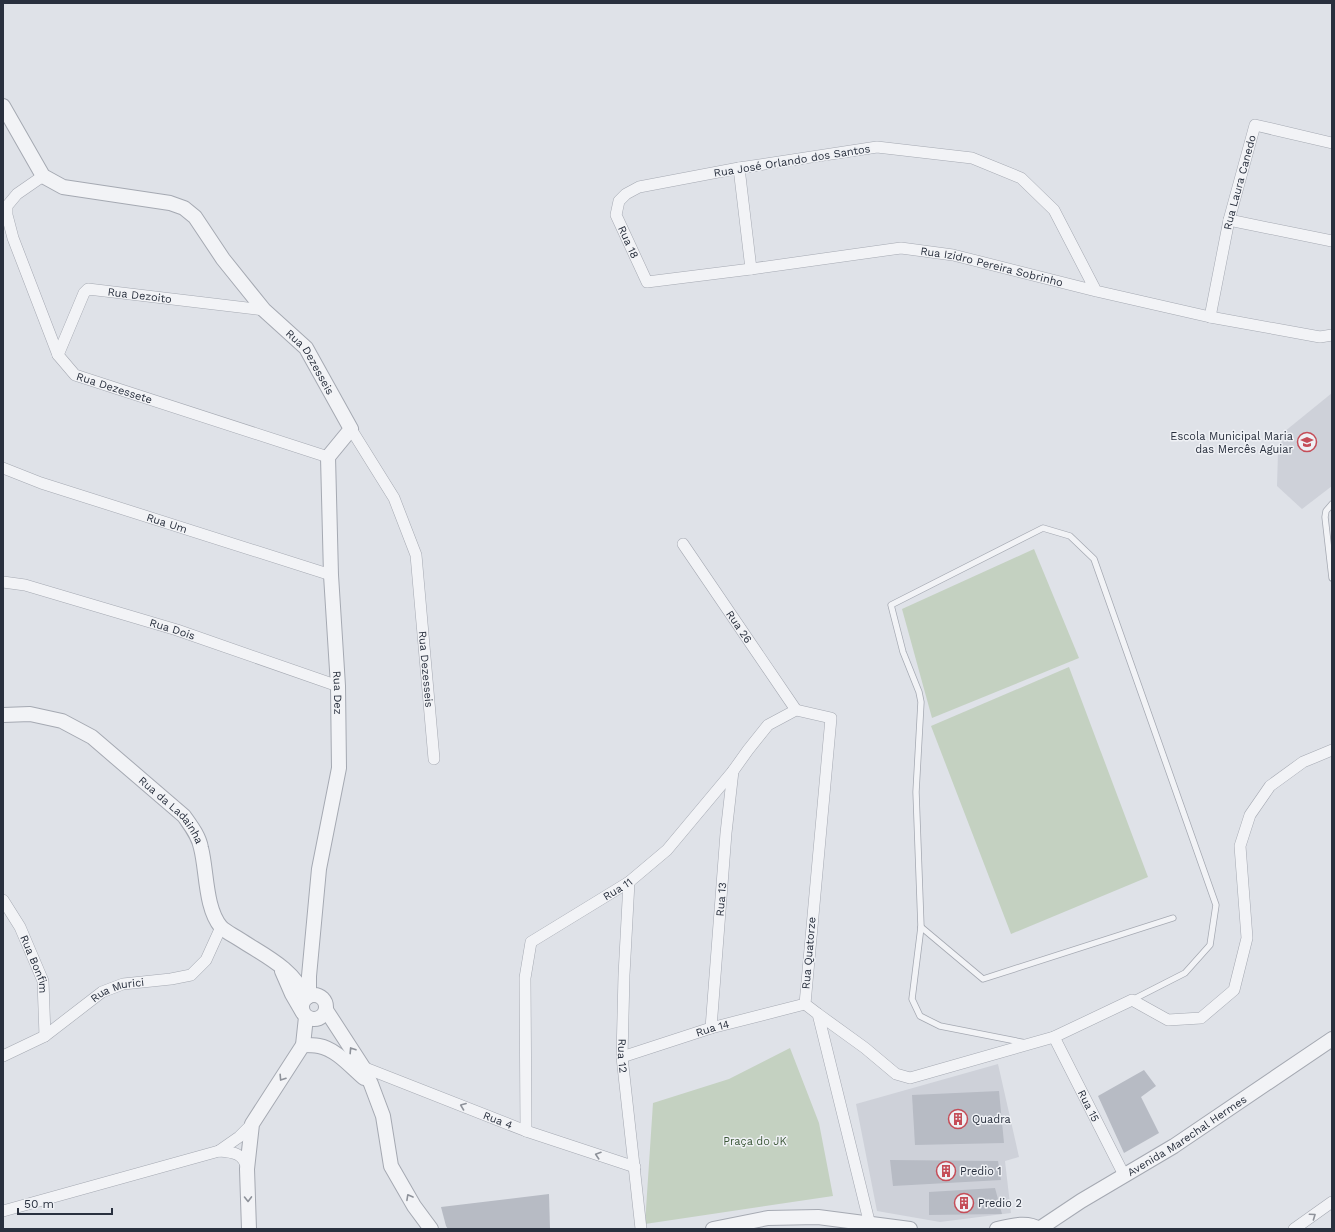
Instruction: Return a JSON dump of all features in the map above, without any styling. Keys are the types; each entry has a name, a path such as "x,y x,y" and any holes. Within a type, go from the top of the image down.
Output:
{"street":[{"path":"3,106 43,176"},
{"name":"Rua Laura Canedo","path":"1210,317 1229,220 1255,125 1332,143"},
{"name":"Rua José Orlando dos Santos","path":"619,201 626,194 639,187 740,168 877,148 972,158 1021,178 1054,210 1096,291"},
{"path":"740,168 751,270"},
{"name":"Rua Dezesseis","path":"43,176 63,187 170,203 184,208 195,217 222,259 264,310 306,348 350,429 394,498 416,556 434,759"},
{"name":"Rua Dezessete","path":"43,176 17,194 7,206 7,215 13,238 58,355 75,375 328,457"},
{"name":"Rua 18","path":"619,201 616,215 647,282"},
{"path":"1229,220 1332,241"},
{"name":"Rua Izidro Pereira Sobrinho","path":"647,282 751,270 901,248 953,255 1096,291 1210,317 1320,338 1332,335"},
{"name":"Rua Dezoito","path":"58,355 84,293 88,288 264,310"},
{"path":"328,457 350,429"},
{"name":"Rua Dez","path":"311,997 310,961 319,869 339,768 338,686 328,457"},
{"name":"Rua Um","path":"3,468 41,483 332,574"},
{"name":"Rua 26","path":"682,544 796,710"},
{"name":"Rua Dois","path":"3,582 25,585 177,630 338,686"},
{"name":"Rua Quatorze","path":"796,710 831,718 805,1004 865,1048 896,1074 910,1078 1054,1037 1132,1000"},
{"name":"Rua 11","path":"526,1131 525,978 530,942 629,882 667,850 733,771 768,725 796,710"},
{"name":"Rua da Ladainha","path":"3,715 30,714 62,721 92,737 184,816 194,830 201,847 212,910 221,927 279,965 292,976 311,997"},
{"path":"1132,1000 1168,1020 1201,1018 1234,990 1247,938 1240,846 1250,815 1270,786 1303,762 1332,750"},
{"name":"Rua 13","path":"711,1028 726,833 733,771"},
{"name":"Rua 12","path":"629,882 624,975 622,1057 642,1229"},
{"name":"Rua Bonfim","path":"3,900 20,927 43,981 45,1036"},
{"name":"Rua Murici","path":"3,1056 45,1036 102,992 123,984 171,979 191,974 206,960 221,927"},
{"path":"3,1211 219,1151 239,1138 252,1124 303,1045 305,1015 302,1008 302,1003 311,997 323,1000 326,1004 326,1010 323,1015 318,1018 313,1019 305,1015 292,994 279,965"},
{"name":"Rua 14","path":"622,1057 711,1028 805,1004"},
{"path":"326,1010 363,1067 371,1084 383,1116 391,1166 414,1206 431,1229"},
{"path":"818,1014 870,1225"},
{"name":"Rua 15","path":"1054,1037 1124,1176"},
{"name":"Avenida Marechal Hermes","path":"1039,1229 1174,1146 1332,1039"},
{"path":"303,1045 324,1047 337,1054 371,1084"},
{"name":"Rua 4","path":"363,1067 526,1131 635,1167"},
{"path":"247,1169 252,1124"},
{"path":"219,1151 239,1155 246,1161 249,1229"},
{"path":"1294,1229 1332,1202"},
{"path":"713,1229 768,1218 810,1217 910,1229"},
{"path":"997,1229 1026,1225 1034,1226 1039,1229"}],"lane":[{"path":"1332,504 1326,511 1325,517 1331,554 1332,578"},
{"path":"1030,1043 940,1026 920,1016 912,999 921,926 916,792 921,702 919,692 903,652 891,605 1043,528 1070,536 1094,559 1216,905 1210,944 1185,973 1132,1000"},
{"path":"921,926 983,979 1173,918"}],"shaded area":[{"name":"Escola Municipal Maria das Mercês Aguiar","path":"1332,393 1332,486 1302,509 1277,486 1278,452 1284,432"},
{"path":"998,1064 1019,1157 1005,1161 1011,1213 940,1222 877,1211 856,1104"}],"green space":[{"path":"1034,549 1079,658 932,718 902,609"},
{"path":"1069,667 1148,877 1011,934 931,726"},
{"name":"Praça do JK","path":"790,1048 819,1123 833,1196 645,1224 653,1103 729,1079"}],"building":[{"path":"1144,1070 1156,1086 1141,1097 1159,1133 1124,1153 1098,1096"},
{"name":"Quadra","path":"999,1091 1004,1143 915,1145 912,1095"},
{"name":"Predio 1","path":"890,1160 998,1161 1001,1180 893,1186"},
{"name":"Predio 2","path":"995,1188 1002,1214 929,1215 929,1192"},
{"path":"549,1194 550,1229 448,1229 441,1207"}],"place":[{"name":"Escola Municipal Maria das Mercês Aguiar","path":"1307,442"},
{"name":"Quadra","path":"958,1119"},
{"name":"Predio 1","path":"946,1171"},
{"name":"Predio 2","path":"964,1203"}]}
